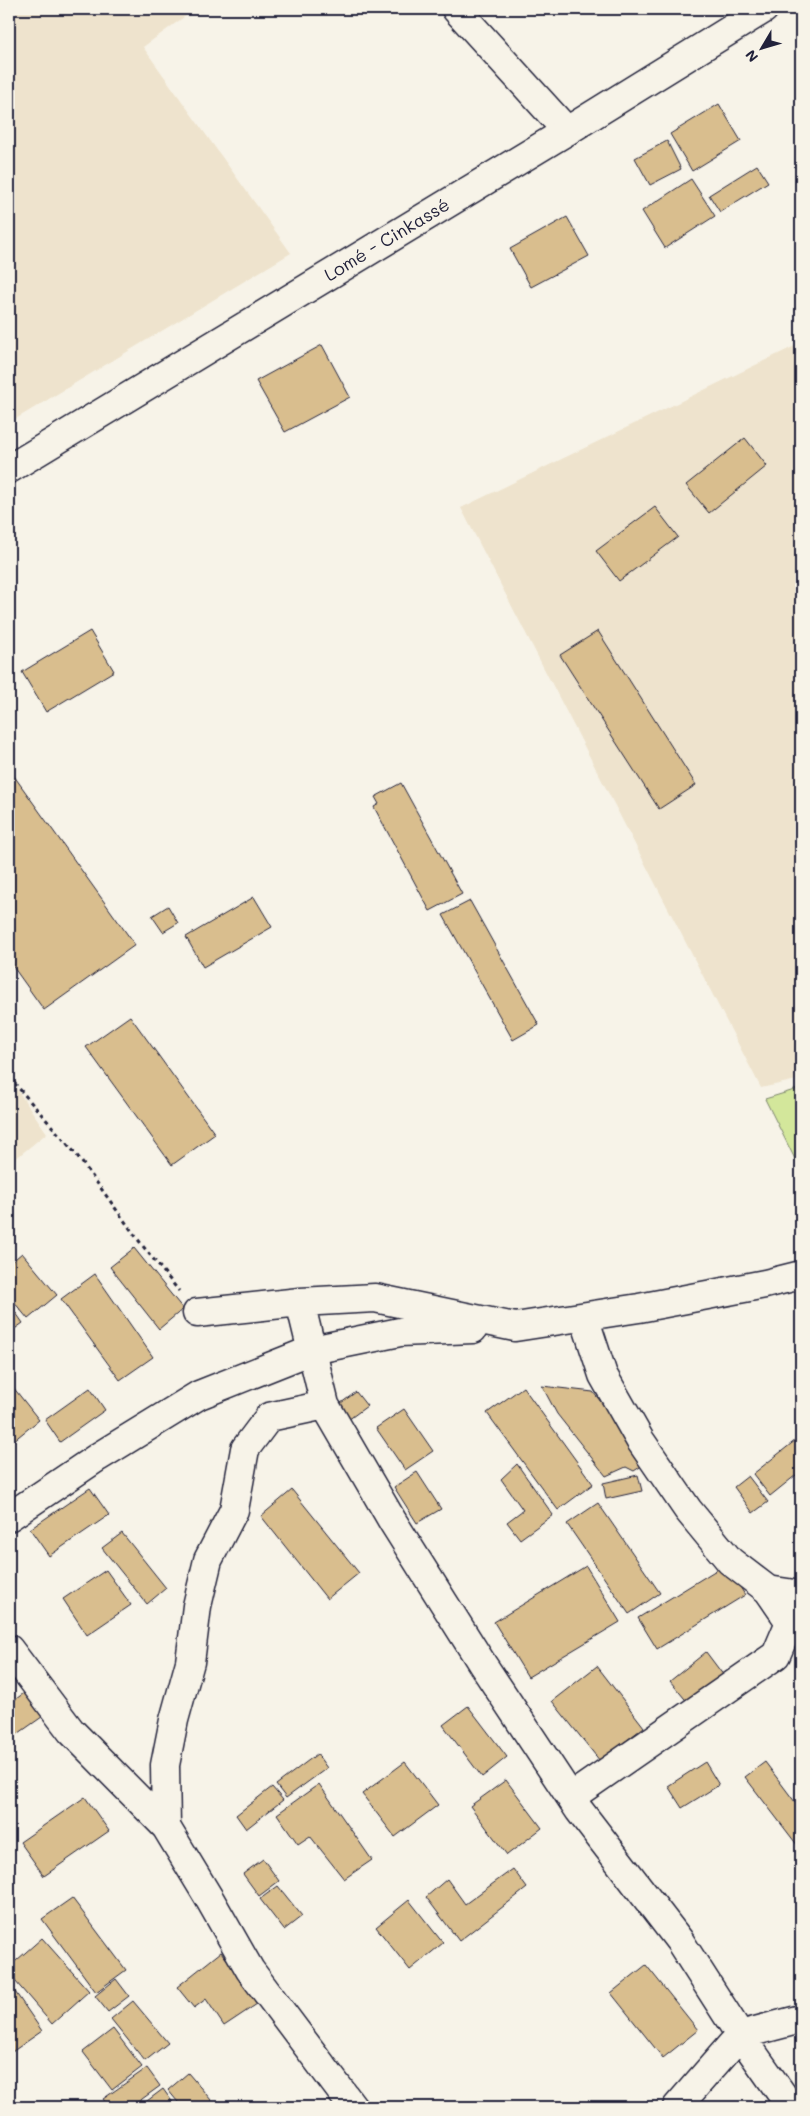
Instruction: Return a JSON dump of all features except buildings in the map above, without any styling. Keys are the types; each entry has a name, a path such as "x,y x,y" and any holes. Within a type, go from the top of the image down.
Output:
{"main road":[{"path":"456,9 567,131"},
{"name":"Lomé - Cinkassé","path":"9,469 567,131 764,9"},
{"path":"9,1517 98,1457 198,1395 312,1350 400,1332 515,1326 584,1317 765,1284 801,1275"},
{"path":"197,1313 300,1302 375,1298 515,1326"},
{"path":"300,1302 325,1404 393,1522 482,1665 571,1797 679,1940 740,2036 792,2107"},
{"path":"571,1797 776,1655 790,1622 768,1590 730,1561 688,1510 640,1440 603,1375 584,1317"},
{"path":"166,1827 165,1765 174,1720 190,1662 197,1606 208,1560 234,1510 245,1449 269,1417 325,1404"},
{"path":"768,1590 801,1595"},
{"path":"9,1649 71,1731 166,1827 210,1898 250,1970 353,2107"},
{"path":"677,2107 740,2036 801,2019"}],"path":[{"path":"9,1077 76,1154 142,1245 197,1313"}],"shaded area":[{"path":"9,9 195,9 143,47 291,253 9,423"},
{"path":"801,343 801,1079 761,1088 461,508"},
{"path":"9,1078 47,1133 9,1164"}],"green space":[{"path":"801,1088 801,1171 765,1099"}]}
